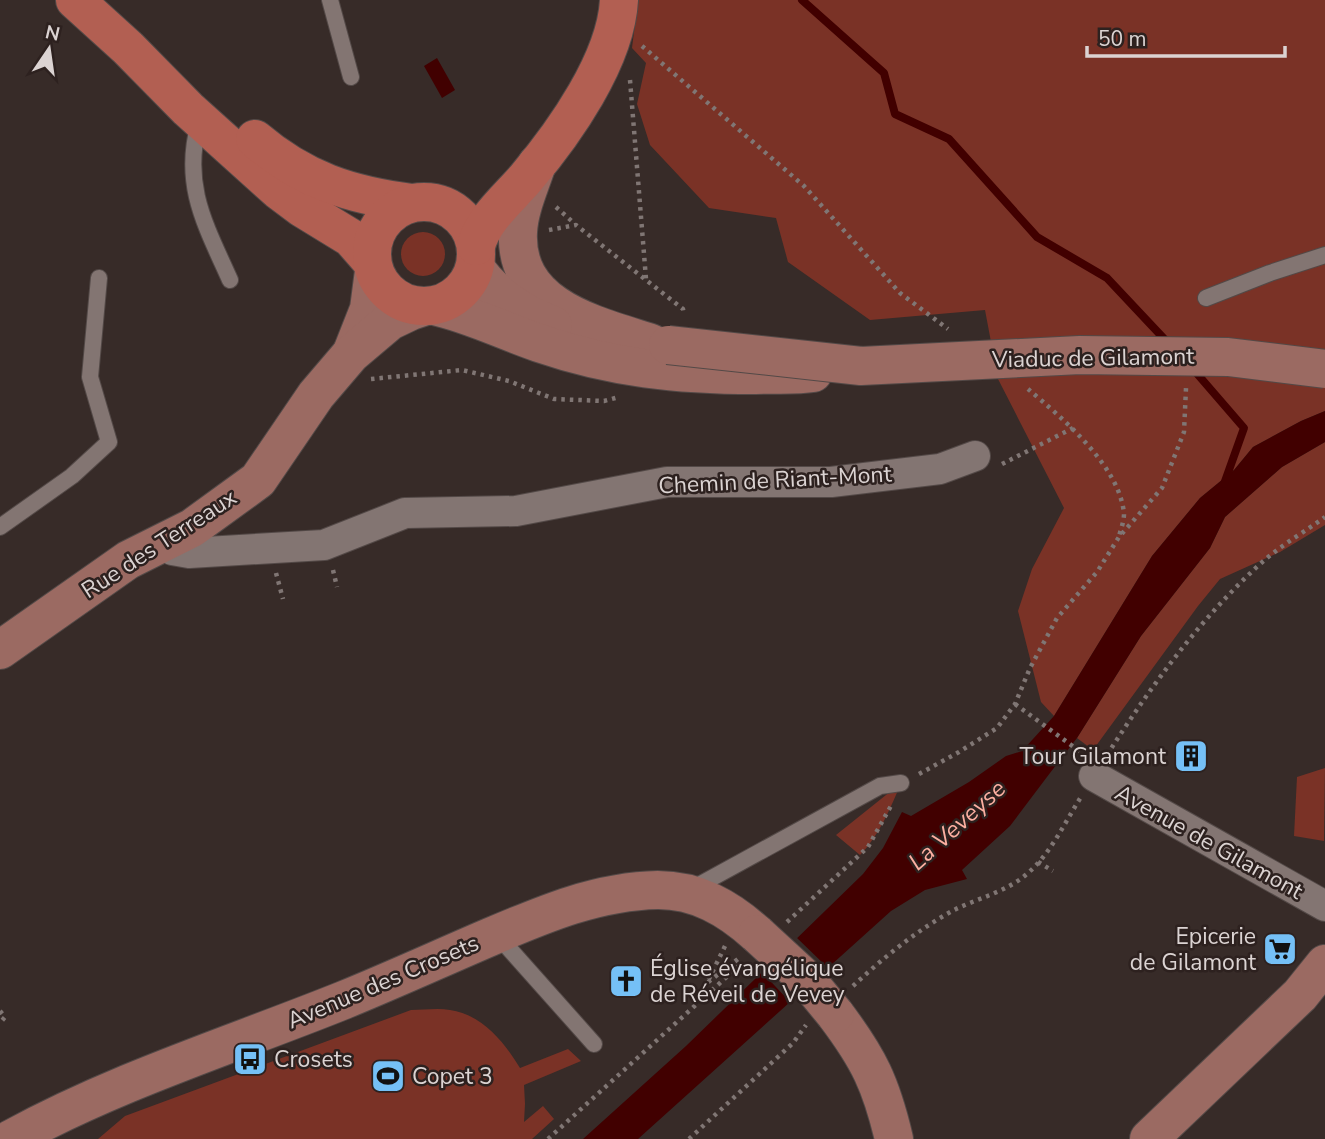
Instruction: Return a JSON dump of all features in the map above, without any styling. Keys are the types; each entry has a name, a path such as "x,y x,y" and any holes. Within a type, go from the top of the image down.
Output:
{"main road":[{"path":"75,0 200,120 278,190 351,238 373,266 380,283 393,296 406,304 430,306 458,294 468,282 482,229 541,159 590,89 607,50 619,0"},
{"path":"113,0 172,69 282,161 341,189 448,208 460,216 472,233 475,257"},
{"path":"373,266 374,240 380,226 391,214 421,203 456,198 482,189 541,159"}],"street":[{"path":"541,159 517,233 519,251 530,278 549,301 565,312 661,353"},
{"name":"Viaduc de Gilamont","path":"475,257 498,294 533,318 661,353"},
{"name":"Rue des Terreaux","path":"357,367 369,309 373,266"},
{"name":"Rue des Terreaux","path":"0,650 128,560 192,527 262,476 292,429 357,367 390,321 430,306"},
{"name":"Viaduc de Gilamont","path":"430,306 455,311 540,343 581,355 661,353 860,366 1080,355 1228,357 1325,369"},
{"name":"Chemin de Riant-Mont","path":"164,543 172,550 189,553 324,545 405,513 516,512 667,482 831,482 940,469 975,456"},
{"name":"Avenue de Gilamont","path":"1094,763 1325,906"},
{"name":"Avenue des Crosets","path":"11,1139 93,1097 345,999 569,905 606,896 660,890 685,893 742,942"},
{"path":"742,942 807,980 830,1009 859,1048 877,1079 885,1099 894,1139"},
{"path":"1150,1139 1292,1003 1325,964"}],"lane":[{"path":"330,0 351,77"},
{"path":"200,120 192,157 199,212 230,279"},
{"path":"1206,298 1325,255"},
{"path":"0,527 72,476 109,442 90,377 99,278"},
{"path":"685,893 880,786 901,782"},
{"path":"497,935 594,1044"}],"path":[{"path":"635,40 804,186 900,293 953,333"},
{"path":"629,75 646,279"},
{"path":"555,207 683,309"},
{"path":"542,231 576,225"},
{"path":"357,367 462,370 509,381 554,399 604,401"},
{"path":"1077,595 1097,572 1119,537 1162,488 1184,432 1187,391 1182,382"},
{"path":"1027,388 1073,428 1102,462 1117,491 1124,516 1119,537"},
{"path":"1006,462 1073,428"},
{"path":"689,1139 885,957 973,901 1017,882 1038,862 1094,763 1184,644 1261,563 1325,517"},
{"path":"331,562 337,586"},
{"path":"274,566 283,599"},
{"path":"1015,704 1094,763"},
{"path":"1038,862 1053,870"},
{"path":"727,942 742,942 707,983 727,942"},
{"path":"548,1139 742,942"},
{"path":"0,1011 5,1017 0,1023"}],"shaded area":[{"path":"638,0 1325,0 1325,411 1253,447 1234,470 1200,498 1152,556 1054,716 1041,702 1018,611 1032,569 1064,508 998,379 985,310 870,320 788,262 776,218 709,208 650,145 637,104 646,63 632,48"},
{"path":"423,232 439,238 445,254 439,270 423,276 407,270 401,254 407,238"},
{"path":"1325,442 1325,525 1280,552 1220,579 1093,750 1077,738 1141,636 1210,548 1225,517 1282,467"},
{"path":"1325,768 1324,841 1294,836 1297,777"},
{"path":"901,783 879,830 860,855 836,835"},
{"name":"Copet 3","path":"445,1009 473,1018 500,1040 520,1068 568,1049 581,1061 524,1085 524,1122 543,1106 554,1119 532,1139 98,1139 125,1116 411,1010"}],"water":[{"path":"437,58 455,90 442,98 424,66"},
{"name":"La Veveyse","path":"1325,411 1325,442 1282,467 1225,517 1210,548 1141,636 1077,738 1010,826 962,870 967,879 925,890 891,911 638,1139 583,1139 686,1046 863,874 883,848 902,812 911,816 969,782 1006,756 1022,751 1054,716 1152,556 1200,498 1234,470 1253,447"}],"pier":[{"path":"795,936 830,970 792,1004 760,970"}],"waterway":[{"path":"802,0 884,73 895,114 949,139 1037,237 1107,278 1169,344"},
{"path":"1193,369 1244,428 1224,484"}],"place":[{"name":"Tour Gilamont","path":"1191,756"},
{"name":"Epicerie de Gilamont","path":"1280,949"},
{"name":"Église évangélique de Réveil de Vevey","path":"626,981"},
{"name":"Crosets","path":"250,1059"},
{"name":"Copet 3","path":"388,1076"}]}
